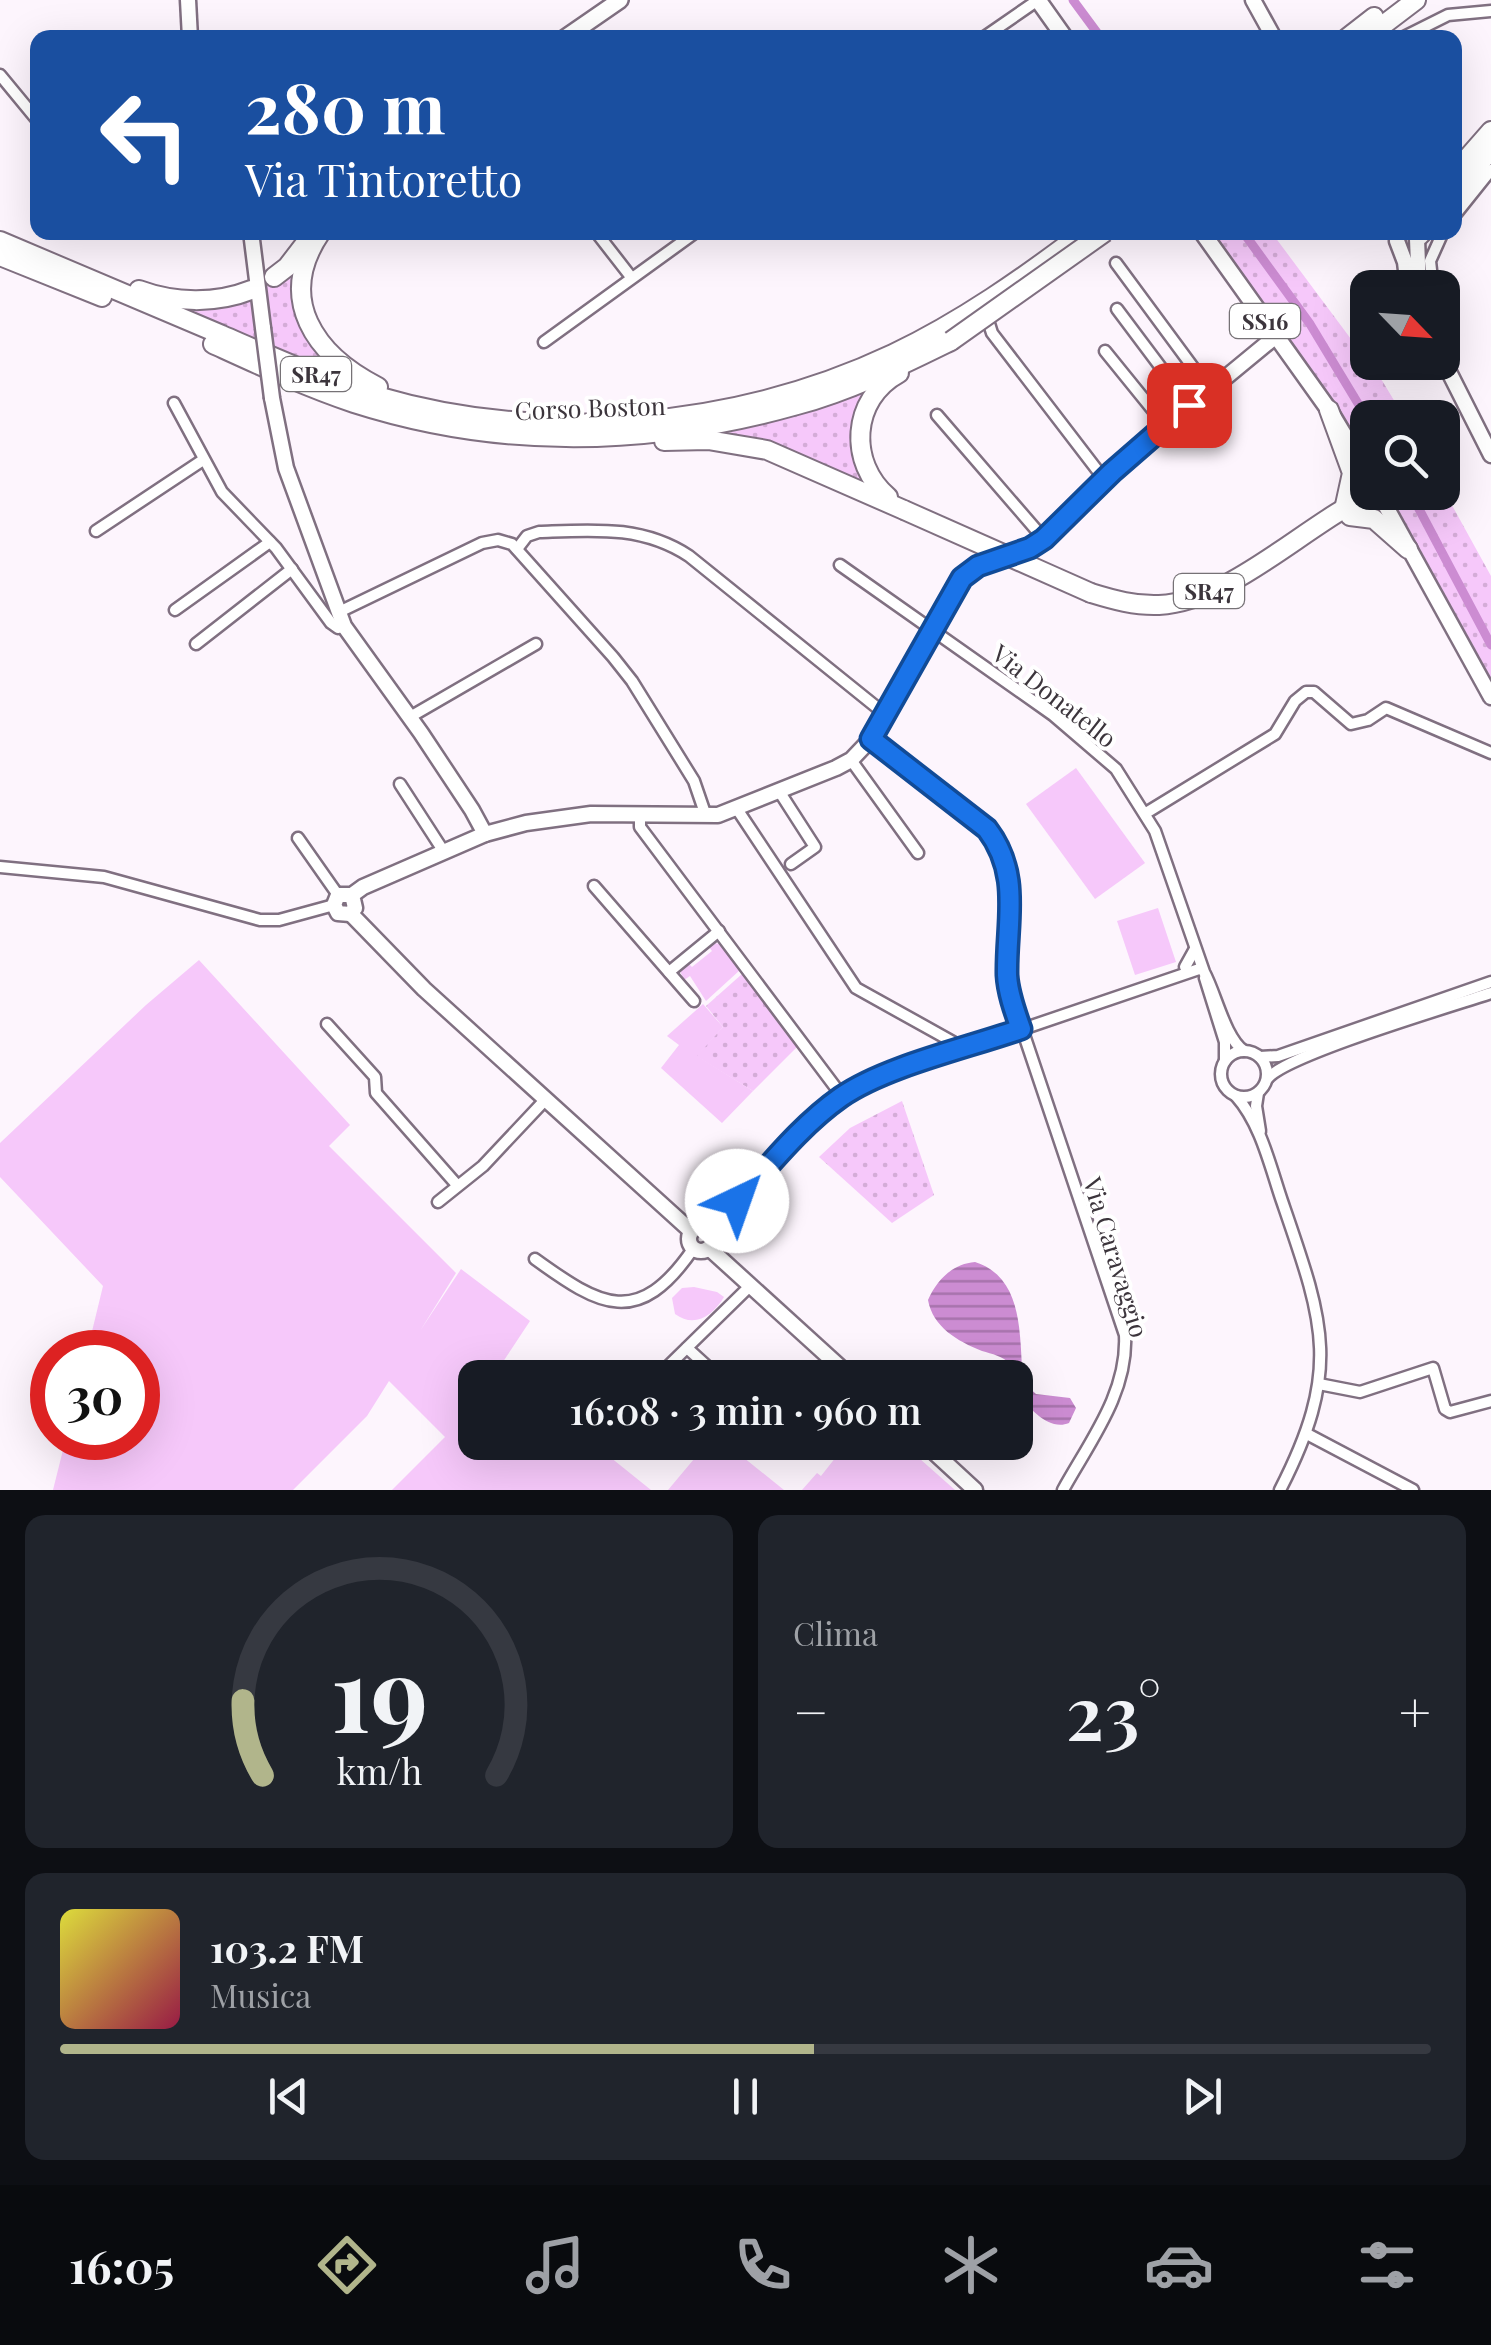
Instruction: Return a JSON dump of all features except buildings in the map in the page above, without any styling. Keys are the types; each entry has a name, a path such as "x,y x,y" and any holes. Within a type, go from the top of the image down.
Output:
{"highway":[{"path":"1369,30 1396,0"},
{"path":"1370,30 1416,0"},
{"path":"1462,164 1491,131"},
{"path":"1462,187 1491,149"},
{"path":"274,276 287,267 307,240"},
{"path":"316,240 302,280 304,311 315,339 338,364 414,405"},
{"name":"Corso Boston","path":"0,241 302,369 380,397 542,422 654,420 718,410 792,391 944,337 1073,240"},
{"name":"Corso Boston","path":"0,256 350,402 445,426 548,439 640,435 798,405 903,364 1092,240"},
{"path":"53,264 152,295 183,300 206,300 251,290"},
{"name":"SR47","path":"904,510 876,486 865,470 859,440 862,413 876,390 889,378 928,359 944,337"},
{"path":"1328,410 1352,473 1348,510 1374,518 1408,549"},
{"name":"SR47","path":"548,439 590,443 708,440 746,444 789,458 1091,593 1142,605 1193,599 1348,510"}],"main road":[{"path":"577,30 620,0"},
{"path":"1038,0 1059,30"},
{"name":"SS16","path":"1208,240 1350,445"}],"street":[{"path":"188,0 190,30"},
{"path":"995,30 1038,0"},
{"path":"1254,0 1270,30"},
{"path":"1418,30 1448,15 1491,11"},
{"path":"0,75 30,111"},
{"path":"1462,206 1491,170"},
{"path":"251,240 272,398 286,468 342,619 485,834"},
{"path":"602,240 631,277"},
{"path":"544,342 684,240"},
{"path":"1395,240 1407,270"},
{"path":"1417,270 1418,240"},
{"path":"1431,270 1430,261 1439,240"},
{"path":"1116,264 1209,389"},
{"path":"1118,309 1189,405"},
{"path":"985,312 992,334 1104,479"},
{"path":"0,867 104,877 238,916 279,920 341,898 485,834 526,823 592,814 706,816 737,809 852,760 871,739 954,591 970,571 1044,539 1165,425 1276,336"},
{"path":"1104,351 1165,425"},
{"path":"1453,380 1491,456"},
{"path":"174,403 222,492 270,542 338,628 342,619 492,540 508,542 632,681 694,782 706,816"},
{"path":"937,416 1044,539"},
{"path":"96,531 202,460"},
{"path":"1387,510 1491,697"},
{"path":"517,549 527,536 539,532 621,530 664,541 689,556 885,714"},
{"path":"176,610 270,542"},
{"name":"Via Donatello","path":"840,565 1093,745 1116,769 1146,813 1161,847 1225,1042 1222,1080 1260,1136"},
{"path":"196,644 292,569"},
{"path":"410,718 536,644"},
{"path":"1146,813 1274,734 1295,701 1306,692 1314,692 1351,724 1368,720 1386,708 1490,749"},
{"name":"Via Caravaggio","path":"871,739 987,829 996,841 1010,878 1007,975 1021,1029 1125,1335 1124,1370 1119,1386 1063,1490"},
{"path":"852,760 918,853"},
{"path":"400,784 444,852"},
{"path":"779,791 815,847 791,864"},
{"path":"737,809 856,988 953,1042 958,1051"},
{"path":"640,814 640,827 842,1096"},
{"path":"298,838 341,898 356,904 351,914 424,989 692,1230"},
{"path":"594,886 694,1001"},
{"path":"669,972 719,931"},
{"path":"1187,970 1195,949"},
{"path":"1187,970 1203,972"},
{"path":"710,1230 802,1130 842,1096 899,1071 1187,970 1203,972"},
{"name":"Via Donatello","path":"1203,972 1214,990 1231,1038 1244,1051"},
{"path":"1226,1061 1244,1051 1260,1057 1278,1056 1491,982"},
{"path":"1236,1096 1258,1093 1280,1066 1491,993"},
{"path":"327,1024 375,1076 376,1092 457,1185"},
{"path":"1260,1057 1266,1067 1266,1080"},
{"name":"Via Donatello","path":"1258,1093 1260,1136 1314,1292 1322,1348 1319,1384 1307,1434 1280,1490"},
{"path":"438,1202 483,1166 546,1099"},
{"path":"692,1230 710,1230 710,1248 701,1252 693,1249 688,1241 692,1230"},
{"path":"710,1248 832,1360"},
{"path":"535,1259 596,1300 625,1302 650,1293 666,1281 693,1249"},
{"path":"675,1360 751,1285"},
{"path":"687,1348 700,1360"},
{"path":"1319,1384 1360,1392 1433,1368 1445,1408 1450,1412 1491,1402"},
{"path":"1307,1434 1413,1490"},
{"path":"942,1460 975,1490"}],"shaded area":[{"path":"1217,240 1277,240 1350,338 1350,380 1383,382 1394,400 1350,400 1350,432"},
{"path":"288,268 300,268 298,285 335,366 332,370 182,309 184,304 253,294"},
{"path":"876,386 861,412 876,487 729,438 731,430"},
{"path":"1395,510 1455,510 1491,576 1491,685"},
{"path":"1076,768 1145,863 1095,899 1026,804"},
{"path":"1158,908 1176,962 1135,975 1117,921"},
{"path":"715,943 740,970 706,1001 690,976 684,980 680,971 712,951 708,946"},
{"path":"199,960 350,1125 329,1146 456,1273 420,1331 461,1269 530,1321 504,1360 458,1360 458,1460 614,1460 651,1490 392,1490 445,1437 389,1381 367,1416 293,1490 53,1490 60,1460 160,1460 160,1330 92,1330 103,1286 0,1177 0,1143"},
{"path":"742,974 797,1047 753,1091 696,1056 723,1027 706,1006"},
{"path":"703,1004 723,1027 697,1056 753,1091 722,1123 661,1068 679,1045 667,1036"},
{"path":"902,1101 934,1195 892,1223 819,1157 850,1128"},
{"path":"975,1262 991,1270 1011,1295 1021,1360 1005,1360 973,1347 955,1338 935,1318 928,1300 936,1286 946,1274"},
{"path":"694,1287 724,1297 703,1318 682,1318 675,1314 672,1298 682,1288"},
{"path":"1033,1391 1070,1398 1076,1408 1069,1423 1062,1425 1033,1410"},
{"path":"693,1460 747,1460 784,1490 668,1490"},
{"path":"834,1460 921,1460 955,1490 802,1490 817,1473 821,1476"}],"waterway":[{"path":"1073,0 1095,30"},
{"path":"1249,240 1310,324 1356,400"},
{"path":"1420,510 1491,645"}],"route":[{"path":"737,1201 802,1130 842,1096 899,1071 1021,1029 1007,975 1012,896 1003,854 987,829 871,739 962,578 978,566 1030,548 1044,539 1112,472 1189,405"}]}
